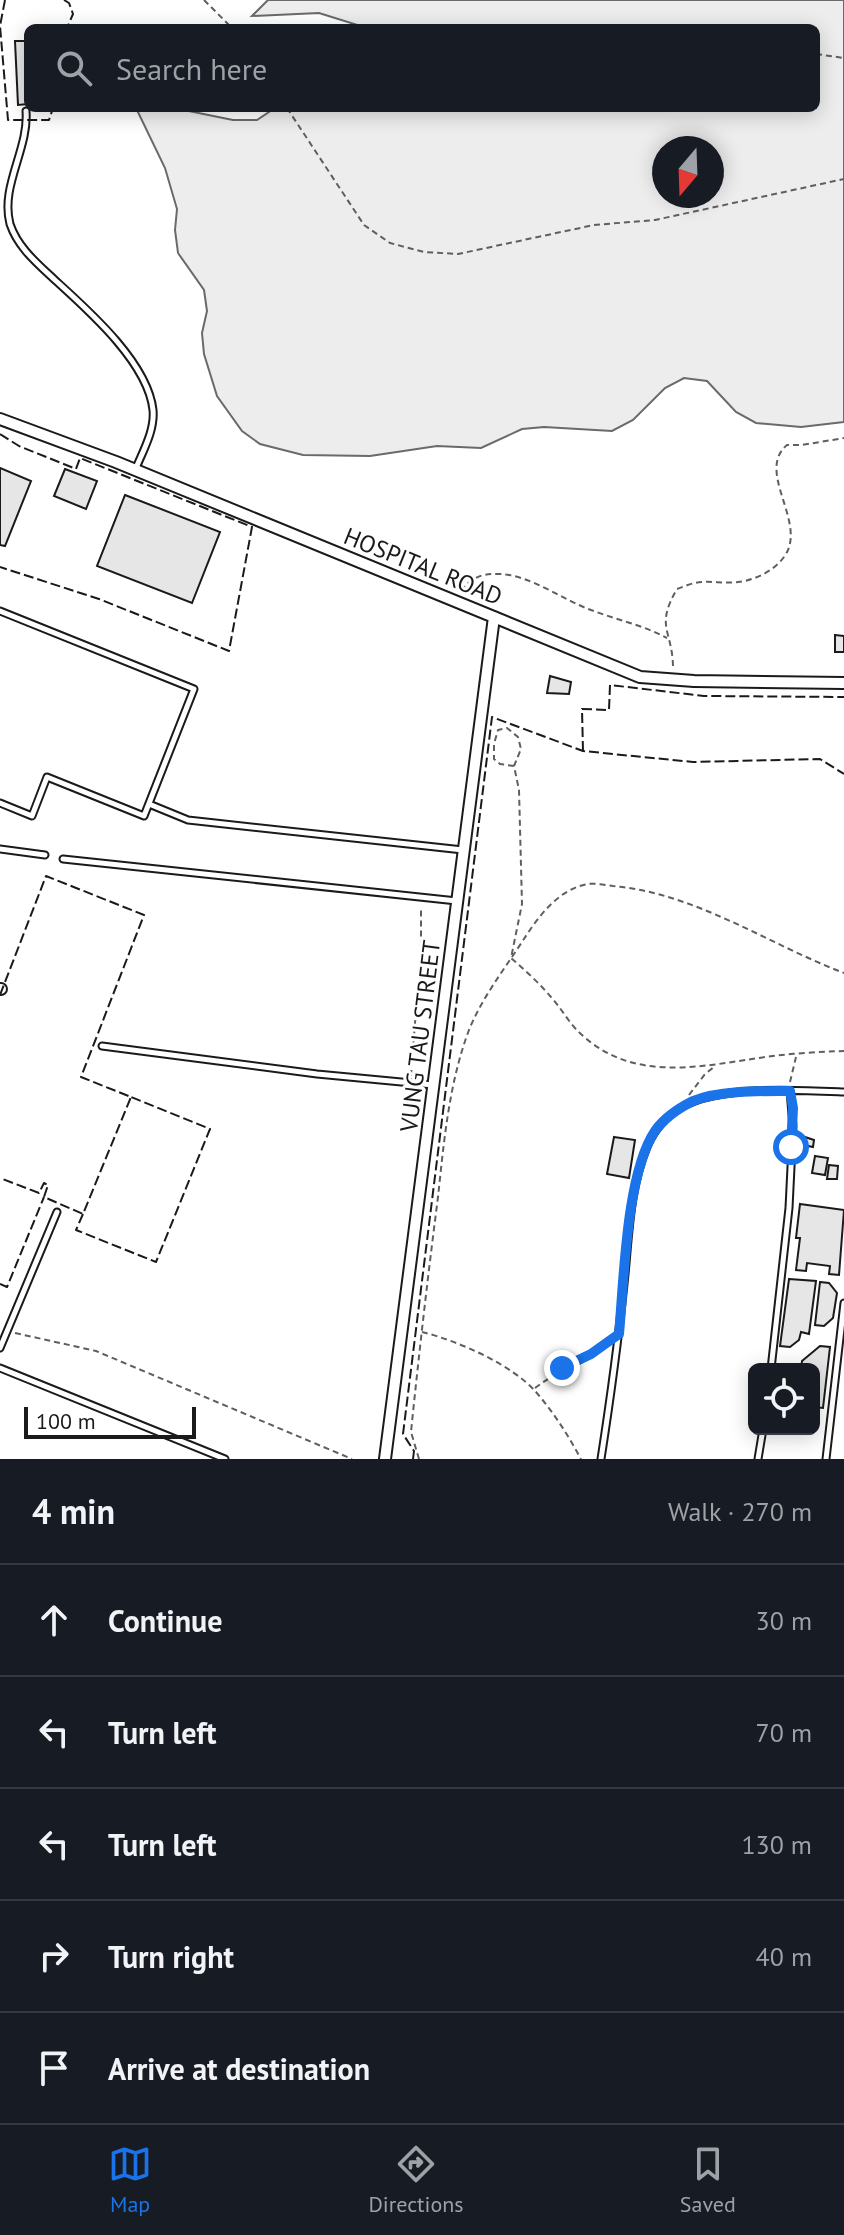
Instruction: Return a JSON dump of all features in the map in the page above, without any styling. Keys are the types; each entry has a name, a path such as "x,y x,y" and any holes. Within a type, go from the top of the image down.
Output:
{"street":[{"name":"HOSPITAL ROAD","path":"0,419 135,470 640,677 673,681 844,683"},
{"name":"VUNG TAU STREET","path":"385,1459 494,617"}],"lane":[{"path":"26,112 24,135 8,194 11,225 29,256 94,314 119,344 146,388 153,411 149,437 135,470"},
{"path":"0,611 194,689 144,816 47,777 32,816 0,803"},
{"path":"149,804 188,820 464,850"},
{"path":"0,849 45,855"},
{"path":"63,859 458,901"},
{"path":"102,1046 317,1074 434,1085"},
{"path":"601,1459 619,1334 632,1203 647,1146 656,1129 683,1107 714,1096 790,1091 844,1092"},
{"path":"772,1363 789,1208 793,1126 790,1091"},
{"path":"0,1348 57,1212"},
{"path":"826,1459 844,1303"},
{"path":"0,1368 225,1459"},
{"path":"758,1459 762,1435"}],"path":[{"path":"204,0 228,24"},
{"path":"820,55 844,58"},
{"path":"290,112 364,225 390,243 424,252 458,254 594,225 655,220 844,179"},
{"path":"673,681 673,651 664,624 666,608 677,589 696,582 740,582 759,577 776,565 787,553 791,542 791,523 777,481 776,466 781,450 787,445 844,438"},
{"path":"456,602 467,583 479,575 501,573 537,585 589,610 649,628 668,639"},
{"path":"511,958 522,891 519,790 514,766 521,749 518,737 507,728 498,730 494,759 500,764 514,766"},
{"path":"419,1459 411,1432 455,1074 469,1030 484,999 530,931 561,894 589,884 641,888 691,905 765,937 802,957 844,973"},
{"path":"411,1083 421,944 421,898"},
{"path":"511,958 550,994 581,1035 603,1050 634,1064 668,1069 844,1051"},
{"path":"790,1091 790,1075 797,1056"},
{"path":"683,1107 695,1085 717,1065"},
{"path":"6,1331 96,1351 352,1459"},
{"path":"421,1332 456,1340 534,1389 558,1419 581,1459"},
{"path":"534,1389 562,1368 591,1354 619,1334"}],"shaded area":[{"path":"268,0 844,0 844,422 801,427 756,423 736,412 707,381 684,378 665,388 633,420 612,431 544,427 522,429 481,448 437,446 370,456 303,455 260,444 242,431 217,396 204,354 202,333 207,311 204,290 178,253 175,230 177,209 165,168 138,112 194,112 233,120 257,120 269,112 820,112 820,24 354,24 319,13 252,16"}],"building":[{"path":"15,41 24,41 24,104 18,105"},
{"path":"0,468 31,481 5,546 0,545"},
{"path":"65,469 97,481 86,509 54,496"},
{"path":"125,495 220,532 192,603 97,566"},
{"path":"835,635 844,636 844,652 835,652"},
{"path":"550,676 571,682 569,694 547,693"},
{"path":"799,1135 814,1140 813,1147 798,1144"},
{"path":"614,1137 635,1140 629,1178 607,1174"},
{"path":"815,1156 828,1158 825,1175 812,1173"},
{"path":"829,1165 838,1166 837,1179 827,1179"},
{"path":"800,1204 844,1210 839,1275 829,1274 830,1266 807,1263 806,1271 796,1270"},
{"path":"789,1279 816,1281 809,1334 801,1332 799,1340 790,1347 780,1346"},
{"path":"820,1282 829,1283 837,1293 833,1318 824,1326 815,1325"},
{"path":"820,1346 830,1347 823,1408 820,1408 820,1363 802,1361"}],"fence":[{"path":"5,0 0,26 8,120 49,120 52,112"},
{"path":"64,0 69,3 73,14 69,24"},
{"path":"0,434 19,446 76,469 80,458 252,527 229,651 99,599 0,567"},
{"path":"583,751 582,709 609,710 610,685 704,696 844,697"},
{"path":"413,1459 414,1451 403,1434 492,717 583,751 693,762 820,759 844,774"},
{"path":"0,995 46,876 144,915 81,1077 131,1097 83,1214 44,1197 48,1185 44,1183 39,1193 0,1178"},
{"path":"83,1214 76,1230 156,1262 210,1129 131,1097"},
{"path":"0,1284 7,1287 44,1197"}],"route":[{"path":"562,1368 591,1354 619,1334 632,1203 647,1146 656,1129 667,1118 697,1100 714,1096 790,1091 793,1108 791,1147"}]}
